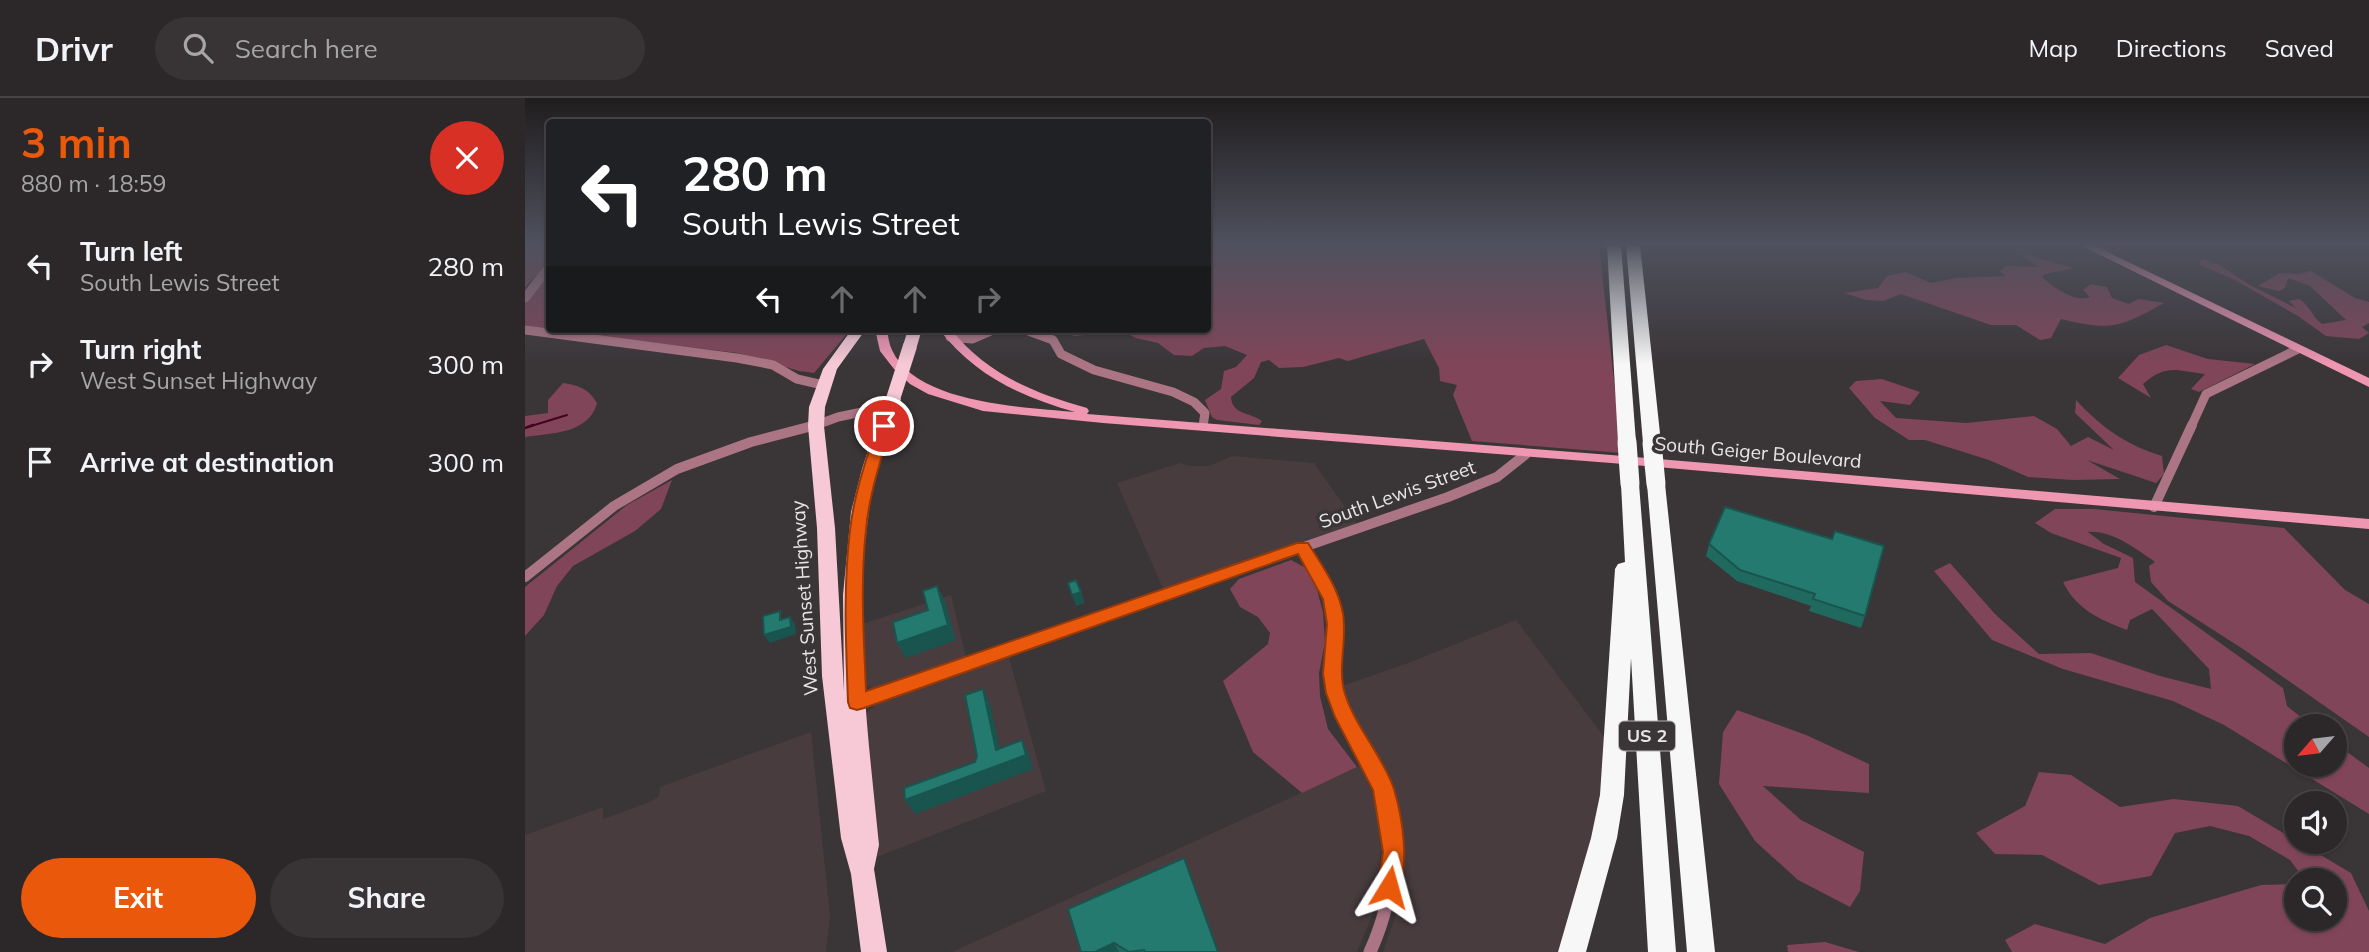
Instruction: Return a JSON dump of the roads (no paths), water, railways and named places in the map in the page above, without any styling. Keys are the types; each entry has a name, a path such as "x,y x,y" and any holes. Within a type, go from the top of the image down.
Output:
{"highway":[{"name":"US 2","path":"1617,285 1662,952"},
{"name":"US 2","path":"1637,285 1701,952"},
{"path":"1572,952 1604,838 1612,795 1625,573 1632,519"},
{"path":"1685,776 1712,952"}],"main road":[{"name":"West Sunset Highway","path":"856,333 830,369 823,385 817,407 817,426 826,528 831,657 853,838 863,874 874,952"},
{"name":"West Sunset Highway","path":"863,874 867,845 857,702 854,603 858,530 867,480 914,333"}],"street":[{"path":"2167,285 2369,383"},
{"path":"525,330 546,333"},
{"path":"548,333 737,358 773,365 797,379 823,385"},
{"path":"882,333 886,351 894,362 914,381 932,391 983,407 1143,422"},
{"path":"948,333 965,352 994,376 1035,396 1089,413 1143,422"},
{"path":"948,333 972,339 986,333"},
{"path":"1034,333 1053,340 1061,354 1094,370 1157,387 1189,399 1205,413 1203,426"},
{"path":"965,352 972,339"},
{"path":"2154,506 2206,394 2298,349"},
{"path":"525,577 614,506 677,469 751,442 817,426 838,417 892,402"},
{"name":"South Geiger Boulevard","path":"1143,422 2369,524"},
{"name":"South Lewis Street","path":"837,709 1473,487 1497,477 1526,454"},
{"path":"1303,547 1332,599 1336,624 1332,674 1336,693 1345,717 1383,789 1390,817 1394,852 1389,887 1383,922 1370,952"}],"waterway":[{"path":"528,427 567,415"},
{"path":"525,428 533,425"}]}
